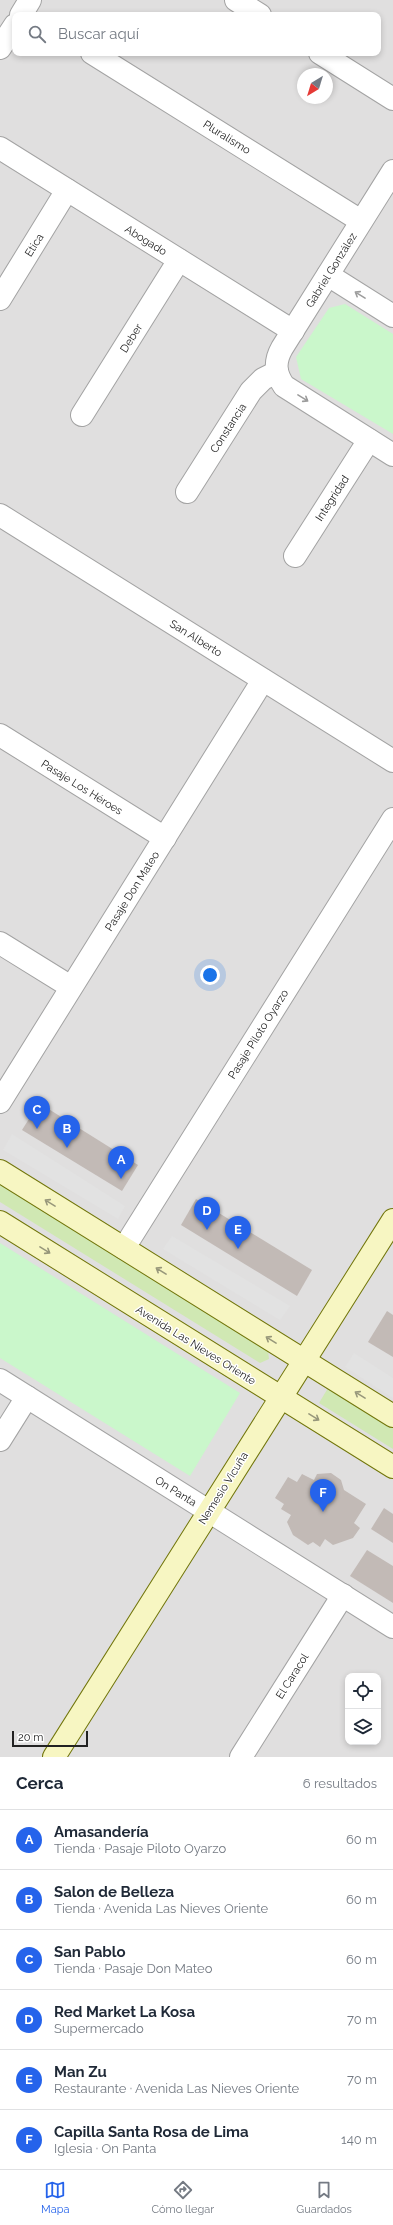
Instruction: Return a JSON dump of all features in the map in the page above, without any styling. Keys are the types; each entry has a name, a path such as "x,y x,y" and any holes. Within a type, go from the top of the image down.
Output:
{"street":[{"path":"236,0 255,12"},
{"path":"0,48 12,30"},
{"name":"Pluralismo","path":"97,56 361,221"},
{"path":"325,56 393,99"},
{"name":"Abogado","path":"0,148 293,331"},
{"name":"Gabriel González","path":"277,372 278,355 393,171"},
{"name":"Etica","path":"0,299 68,190"},
{"name":"Deber","path":"82,415 179,260"},
{"path":"328,275 393,316"},
{"path":"277,372 284,386 393,455"},
{"name":"Constancia","path":"187,492 251,391 263,379 277,372"},
{"name":"Integridad","path":"295,556 369,440"},
{"name":"San Alberto","path":"0,515 393,761"},
{"name":"Pasaje Don Mateo","path":"0,1102 263,680"},
{"name":"Pasaje Los Héroes","path":"0,735 165,838"},
{"name":"Pasaje Piloto Oyarzo","path":"124,1248 393,819"},
{"path":"0,942 72,987"},
{"path":"0,1171 393,1416"},
{"name":"Nemesio Vicuña","path":"54,1757 393,1220"},
{"name":"Avenida Las Nieves Oriente","path":"0,1222 393,1467"},
{"name":"On Panta","path":"0,1380 393,1627"},
{"path":"0,1440 27,1397"},
{"name":"El Caracol","path":"241,1757 343,1595"}],"shaded area":[{"path":"0,0 393,0 393,1757 0,1757"},
{"path":"12,1134 125,1206 118,1219 3,1150"},
{"path":"172,1236 290,1306 280,1320 163,1249"},
{"path":"354,1353 393,1378 393,1398 345,1367"}],"green space":[{"path":"345,304 393,334 393,434 301,379 296,357 329,308"},
{"path":"0,1183 268,1351 269,1359 260,1363 0,1202"},
{"path":"0,1243 240,1393 190,1476 0,1358"},
{"path":"328,1388 393,1428 393,1449 319,1403"}],"building":[{"path":"39,1103 138,1165 122,1191 22,1130"},
{"path":"196,1199 312,1270 297,1296 181,1225"},
{"path":"387,1311 393,1315 393,1357 368,1342"},
{"path":"331,1473 341,1480 344,1490 366,1504 354,1523 360,1528 353,1538 333,1545 325,1539 320,1547 313,1542 308,1545 293,1535 287,1522 291,1515 281,1509 284,1504 275,1498 288,1477 297,1482 302,1474 314,1480 317,1474"},
{"path":"384,1508 393,1514 393,1543 371,1529"},
{"path":"367,1550 393,1566 393,1603 350,1576"}],"place":[{"name":"San Pablo","path":"37,1129"},
{"name":"Salon de Belleza","path":"67,1148"},
{"name":"Amasandería","path":"121,1179"},
{"name":"Red Market La Kosa","path":"207,1230"},
{"name":"Man Zu","path":"238,1249"},
{"name":"Capilla Santa Rosa de Lima","path":"323,1512"}]}
